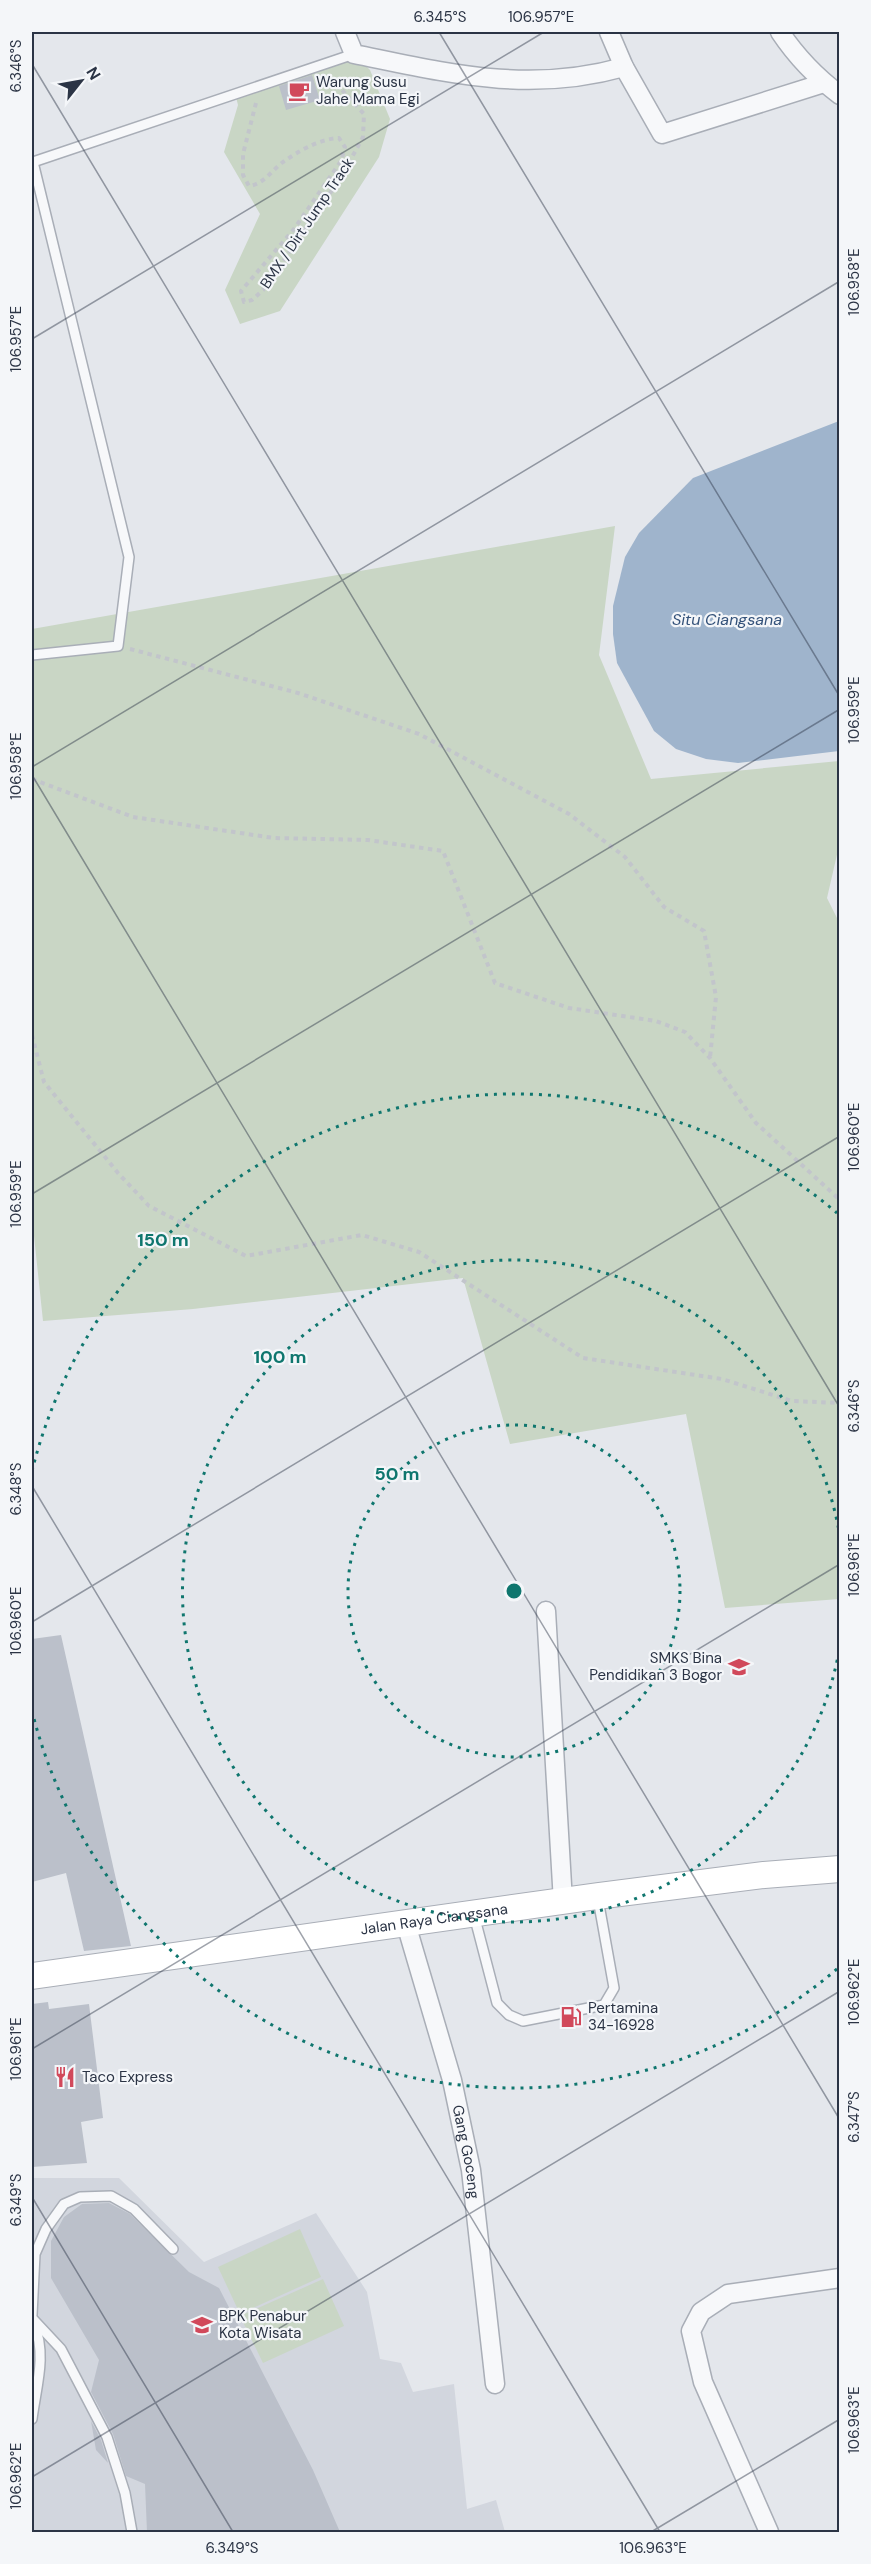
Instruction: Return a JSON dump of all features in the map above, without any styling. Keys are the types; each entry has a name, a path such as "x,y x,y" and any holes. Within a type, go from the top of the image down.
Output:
{"main road":[{"name":"Jalan Raya Ciangsana","path":"32,1976 598,1896 764,1875 840,1869"}],"street":[{"path":"345,32 354,54 469,77 534,80 602,73 624,67"},
{"path":"609,32 624,67 662,134 824,83"},
{"path":"780,32 793,51 824,83 840,95"},
{"path":"546,1611 563,1902"},
{"name":"Gang Goceng","path":"406,1924 452,2080 471,2170 495,2384"},
{"path":"762,2530 703,2382 691,2331 701,2312 728,2294 840,2278"}],"lane":[{"path":"32,656 118,646 129,557 33,162 354,54"},
{"path":"474,1913 497,2003 509,2015 523,2021 604,2005 614,1988 598,1896"},
{"path":"32,2419 41,2357 39,2337 32,2318 35,2254 46,2229 64,2204 80,2197 111,2196 134,2210 173,2248"},
{"path":"32,2318 61,2349 107,2437 125,2493 132,2532"}],"path":[{"name":"BMX / Dirt Jump Track","path":"269,82 254,107 243,154 243,175 249,186 256,185 282,163 327,139 339,138 345,147 340,161 294,229 241,291 244,302 252,300 263,290 337,183 363,137 364,114 336,82 315,67"},
{"path":"118,646 298,693 419,734 569,814 625,857 664,907 704,931 716,997 710,1058"},
{"path":"32,779 133,817 274,838 368,840 443,851 495,983 569,1008 656,1021 685,1032 710,1058 756,1123 840,1200"},
{"path":"32,1035 44,1082 118,1173 149,1206 246,1256 362,1235 419,1252 583,1358 722,1379 792,1401 840,1403"}],"shaded area":[{"name":"BPK Penabur Kota Wisata","path":"32,2178 119,2178 204,2262 316,2213 367,2292 380,2359 401,2363 413,2392 454,2384 467,2509 496,2500 505,2532 32,2532"}],"green space":[{"path":"354,54 370,70 390,119 379,157 280,311 240,324 225,290 260,214 224,152 238,105 235,93"},
{"path":"615,526 599,655 651,779 839,761 839,846 827,898 840,924 839,1599 725,1608 686,1414 510,1444 463,1278 193,1309 43,1321 32,1217 32,629"},
{"path":"300,2229 321,2277 240,2314 218,2267"},
{"path":"323,2279 344,2326 263,2363 240,2316"}],"water":[{"name":"Situ Ciangsana","path":"839,421 839,751 738,763 706,759 676,749 654,731 617,663 613,634 613,606 625,557 639,533 693,478"}],"building":[{"name":"Warung Susu Jahe Mama Egi","path":"312,75 320,100 286,110 279,86"},
{"path":"61,1635 131,1946 84,1951 66,1873 32,1882 32,1639"},
{"name":"Taco Express","path":"48,2002 49,2009 89,2004 103,2118 81,2122 87,2163 32,2167 32,2004"},
{"path":"109,2203 130,2214 189,2272 219,2288 313,2470 340,2532 147,2532 145,2484 126,2476 113,2434 91,2392 99,2360 51,2278 51,2241 64,2217 82,2204"},
{"path":"91,2421 101,2440 108,2463 96,2450"}],"place":[{"name":"Warung Susu Jahe Mama Egi","path":"299,91"},
{"name":"SMKS Bina Pendidikan 3 Bogor","path":"739,1667"},
{"name":"Pertamina 34-16928","path":"571,2017"},
{"name":"Taco Express","path":"65,2077"},
{"name":"BPK Penabur Kota Wisata","path":"202,2325"}]}
